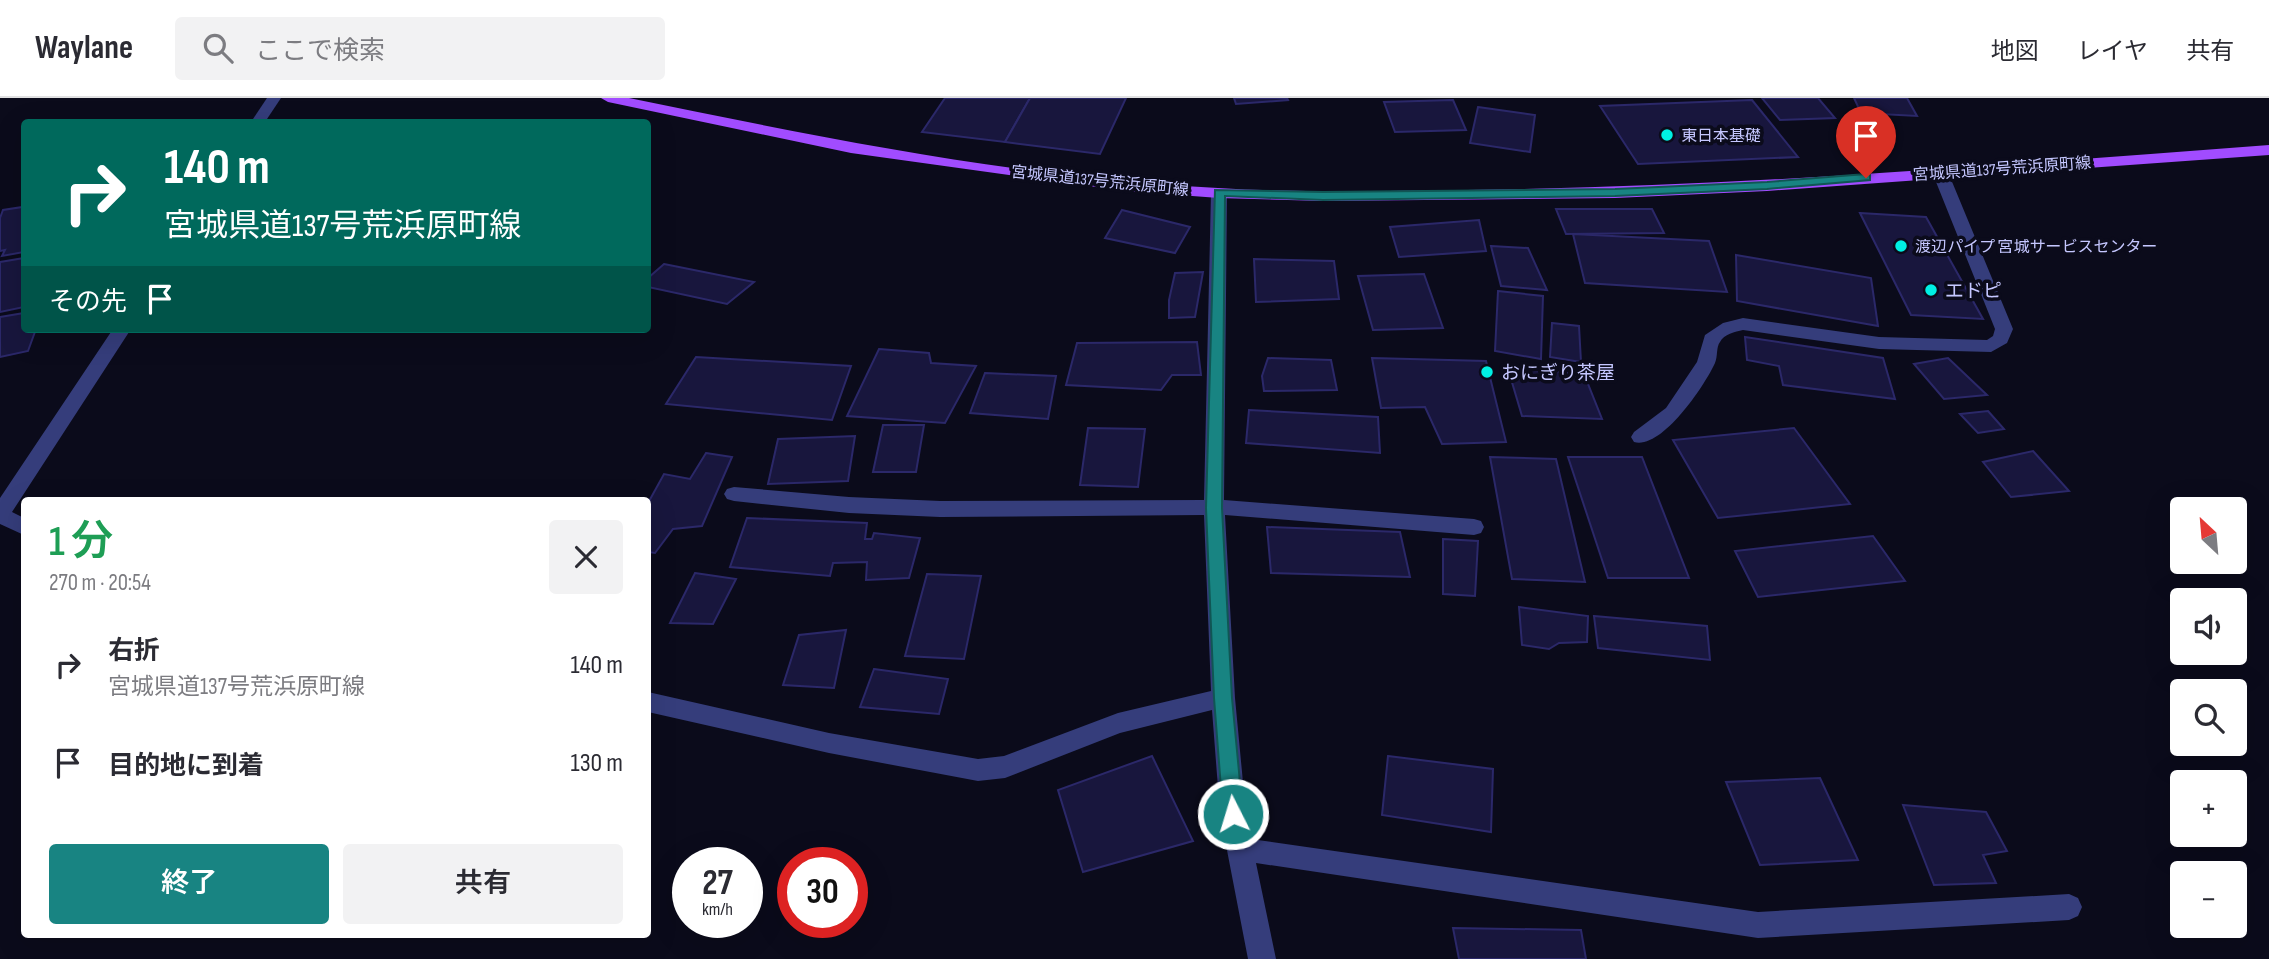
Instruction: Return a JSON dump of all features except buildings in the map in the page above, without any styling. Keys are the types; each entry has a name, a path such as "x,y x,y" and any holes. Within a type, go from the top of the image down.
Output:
{"main road":[{"name":"宮城県道137号荒浜原町線","path":"608,98 851,148 1125,186 1219,193 1323,196 1615,192 1767,186 2269,150"}],"street":[{"path":"260,119 274,98"},
{"path":"1641,437 1673,413 1706,362 1711,339 1723,329 1742,324 1879,343 1992,346 2001,339 2004,329 1940,172"},
{"path":"1219,193 1214,508 1223,698 1233,814 1262,959"},
{"path":"21,526 0,515 119,333"},
{"path":"734,494 849,505 940,509 1214,508 1474,527"},
{"path":"651,703 829,743 978,770 1005,767 1118,723 1223,698"},
{"path":"1240,849 1758,925 2069,907"}],"place":[{"name":"東日本基礎","path":"1667,135"},
{"name":"渡辺パイプ 宮城サービスセンター","path":"1901,246"},
{"name":"エドピ","path":"1931,290"},
{"name":"おにぎり茶屋","path":"1487,372"}],"route":[{"path":"1233,814 1223,698 1214,508 1219,193 1323,196 1615,192 1767,186 1866,178"}]}
